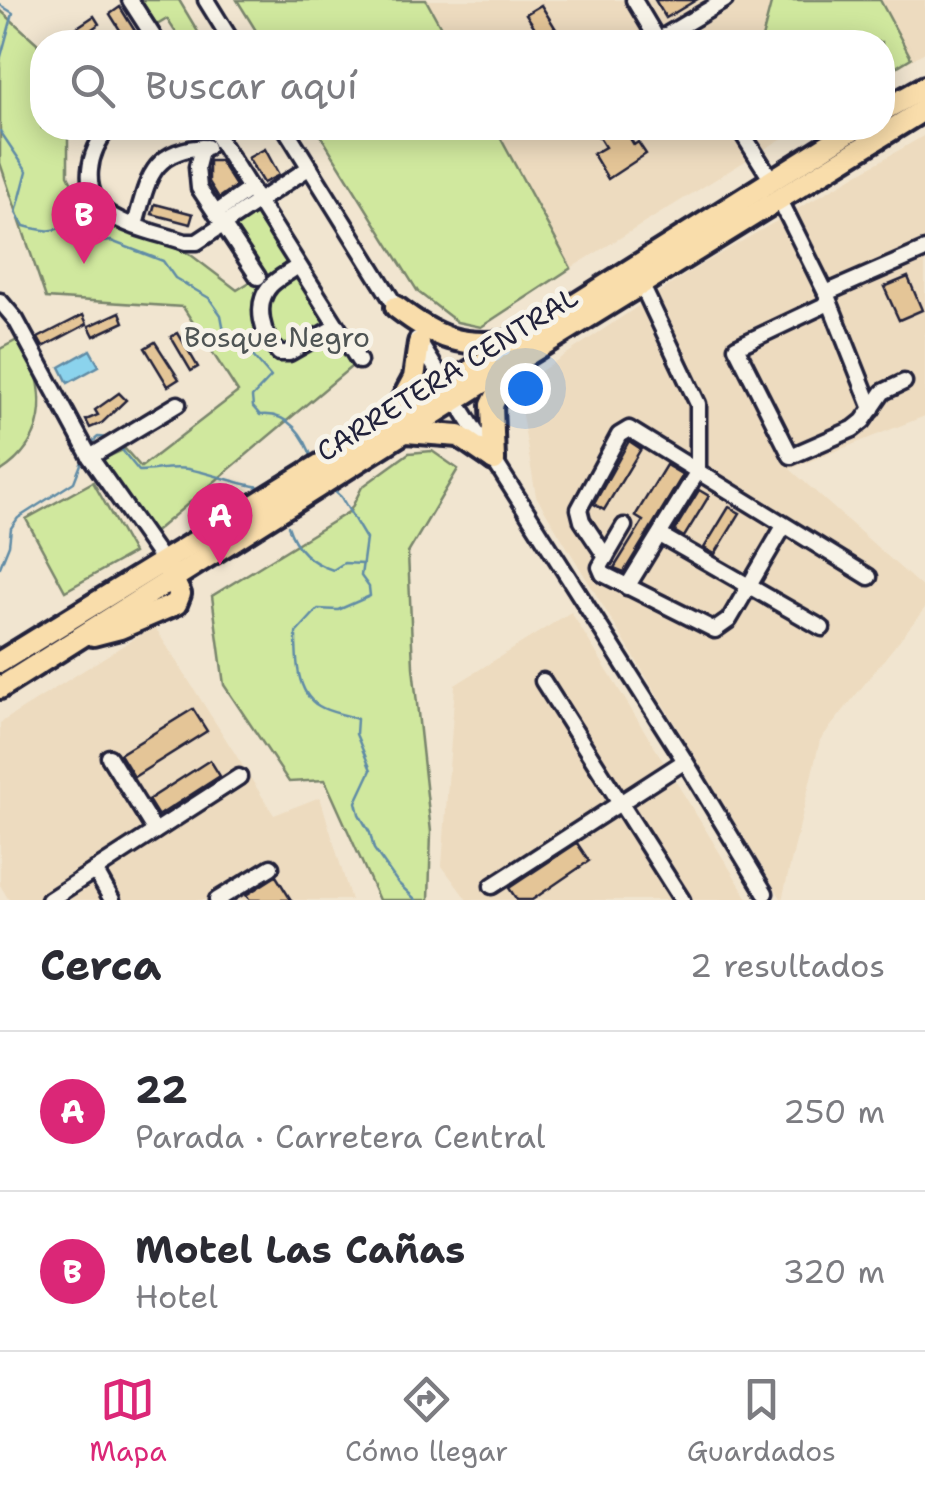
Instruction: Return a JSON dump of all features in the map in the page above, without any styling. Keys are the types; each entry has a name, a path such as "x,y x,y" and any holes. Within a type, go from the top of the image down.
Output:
{"highway":[{"path":"895,104 925,87"},
{"name":"CARRETERA CENTRAL","path":"895,125 925,109"},
{"name":"CARRETERA CENTRAL","path":"0,662 168,569 452,393 512,364 637,276 775,188 838,140"},
{"name":"CARRETERA CENTRAL","path":"775,188 866,140"},
{"name":"CARRETERA CENTRAL","path":"452,393 519,340 637,276"},
{"path":"396,307 443,338 467,344 519,340"},
{"path":"420,342 414,378 398,426 459,436 494,460"},
{"path":"494,460 492,405 512,364"},
{"path":"0,688 76,639 120,628 173,606 180,594 168,569"}],"street":[{"path":"130,0 149,30"},
{"path":"206,0 225,30"},
{"path":"634,0 652,30"},
{"path":"677,30 725,0"},
{"path":"100,140 94,148 90,180 100,205 119,219 192,243 255,195 310,167"},
{"path":"220,140 359,361"},
{"path":"293,140 765,894"},
{"path":"746,140 775,188 827,298 872,409"},
{"path":"135,225 158,162 180,150 224,146"},
{"path":"202,147 199,188 258,278"},
{"path":"904,382 883,392 853,429 791,456 736,347 925,250"},
{"path":"298,266 270,285 263,298 260,311 273,348 289,354 335,326"},
{"path":"628,586 698,471 698,404 637,276"},
{"path":"0,301 16,320 90,456 168,569"},
{"path":"90,456 178,404"},
{"path":"606,557 579,509 624,430 635,430 870,577"},
{"path":"624,526 600,568 602,574 715,630 729,620 751,587 784,526"},
{"path":"660,535 822,628"},
{"path":"544,681 682,900"},
{"path":"109,756 155,832"},
{"path":"492,886 685,761"},
{"path":"49,900 239,777"},
{"path":"217,900 271,867"},
{"path":"94,870 112,900"}],"shaded area":[{"path":"426,0 925,0 925,52 895,69 895,30 442,30"},
{"path":"925,135 925,416 790,469 925,590 925,608 820,740 782,900 536,496 517,387 694,269"},
{"path":"502,140 779,140 571,268"},
{"path":"571,612 749,900 467,900 442,866 455,685"},
{"path":"154,626 274,815 320,797 351,900 9,900 0,885 0,723"}],"green space":[{"path":"141,0 179,0 197,30 174,30 167,19 157,25"},
{"path":"237,0 426,0 442,30 256,30"},
{"path":"772,0 880,0 911,58 895,68 895,30 764,30"},
{"name":"Bosque Negro","path":"0,10 30,37 30,140 68,140 68,175 83,205 191,255 237,290 261,275 233,225 265,205 363,357 145,540 96,462 125,449 141,467 238,392 183,307 46,298 0,163"},
{"path":"323,140 502,140 571,268 481,327 457,322 418,292"},
{"path":"23,337 37,374 40,410 29,443 0,472 0,349"},
{"path":"432,451 458,469 408,553 413,667 431,832 429,900 379,900 325,780 289,782 224,685 212,596 350,511 362,487 409,453"},
{"path":"93,482 133,553 65,591 26,519"}],"water":[{"path":"90,350 99,366 68,383 60,367"}],"building":[{"path":"655,0 696,0 666,18"},
{"path":"541,5 557,30 536,30 526,14"},
{"path":"120,7 134,30 120,30 110,14"},
{"path":"94,16 99,24 91,30 73,30"},
{"path":"601,140 631,140 634,145 638,142 646,154 608,179 593,154 605,147"},
{"path":"265,149 279,175 263,183 248,158"},
{"path":"209,161 220,161 236,186 219,198 209,182"},
{"path":"155,204 193,214 190,224 152,214"},
{"path":"908,277 922,310 899,320 884,287"},
{"path":"120,312 124,322 94,336 89,326"},
{"path":"83,315 87,324 43,347 38,338"},
{"path":"178,333 198,367 191,371 171,337"},
{"path":"155,342 179,379 168,386 145,348"},
{"path":"119,393 126,400 102,423 90,428 86,420 98,415 95,410"},
{"path":"629,441 641,449 604,510 594,504"},
{"path":"666,465 683,475 624,572 614,568 643,521 635,516"},
{"path":"699,490 709,496 684,537 674,531"},
{"path":"729,507 740,513 715,554 704,548"},
{"path":"193,709 207,731 134,777 120,754"},
{"path":"210,760 220,776 158,816 148,800"},
{"path":"577,843 589,861 532,900 517,900 509,888"},
{"path":"276,876 291,900 250,900 246,895"}],"waterway":[{"path":"0,5 13,13 0,60"},
{"path":"0,131 27,171 16,213 24,226 49,230 72,222 104,242 111,241 163,261 175,278 209,298 221,315 225,336 252,355 271,377 252,397 253,407 260,415 279,417 294,428 313,461"},
{"path":"91,443 98,437 111,438"},
{"path":"122,450 139,471 188,469 266,488"},
{"path":"0,567 11,528 18,518 74,482 83,459"},
{"path":"331,488 341,497 366,539 361,576 370,596 338,610 318,609 296,633 299,674 311,700 357,719 356,734 371,770 356,802 359,814 374,849 398,883 416,900"},
{"path":"288,526 300,548 325,567 333,570 344,563 363,564"}],"place":[{"name":"Motel Las Cañas","path":"84,264"},
{"name":"22","path":"220,565"}]}
